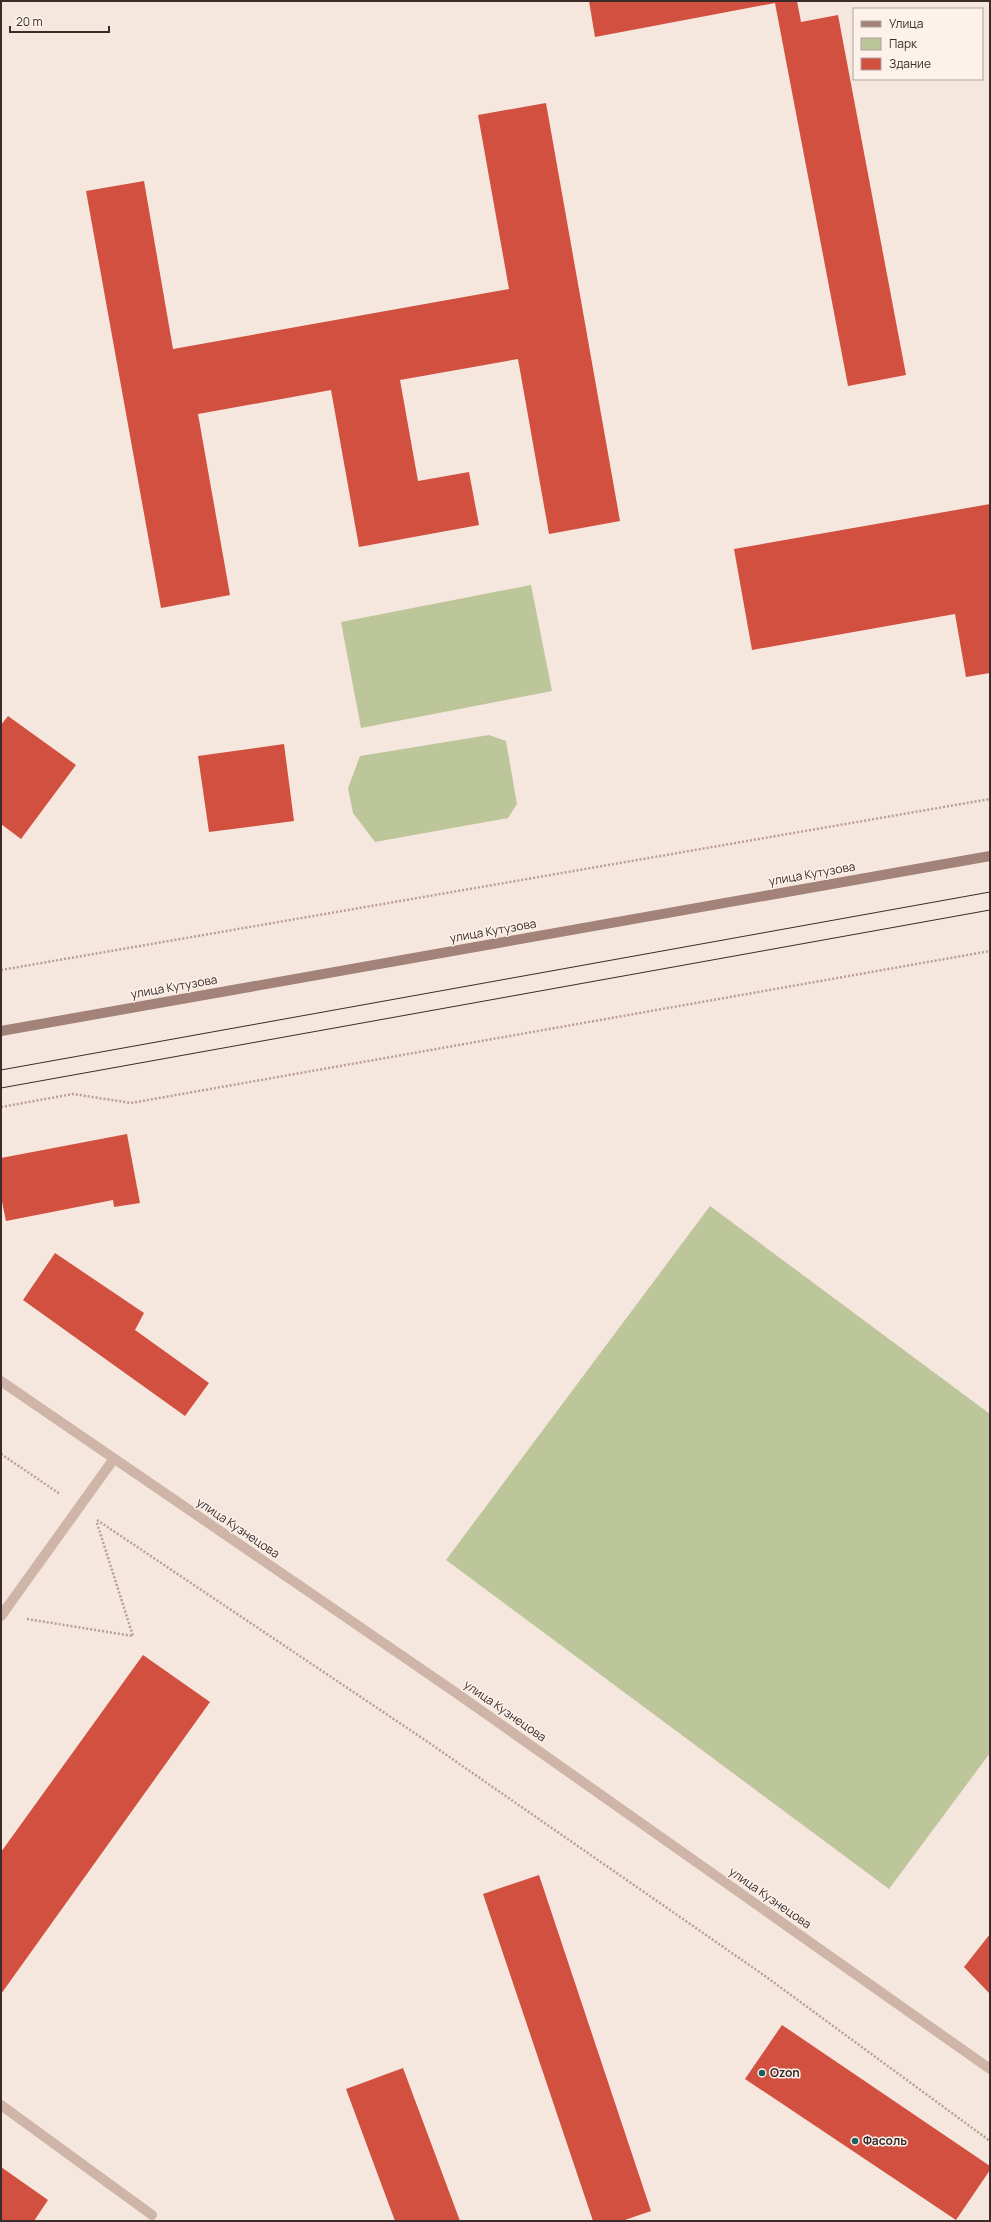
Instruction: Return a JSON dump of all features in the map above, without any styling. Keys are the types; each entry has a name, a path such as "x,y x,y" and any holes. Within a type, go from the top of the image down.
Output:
{"main road":[{"name":"улица Кутузова","path":"1,1031 990,856"}],"street":[{"name":"улица Кузнецова","path":"1,1381 113,1460 455,1692 990,2069"},
{"path":"1,1616 113,1460"},
{"path":"1,2105 152,2216"}],"path":[{"path":"1,970 990,799"},
{"path":"1,1107 73,1094 131,1103 990,951"},
{"path":"1,1454 79,1507"},
{"path":"1,1616 133,1636 95,1518 425,1740 752,1967 990,2141"}],"green space":[{"path":"531,585 552,691 361,728 341,622"},
{"path":"489,735 506,741 517,804 508,818 375,842 353,813 348,788 360,756"},
{"path":"710,1206 990,1414 990,1753 889,1889 446,1560"}],"building":[{"path":"589,1 797,1 801,22 838,15 906,375 848,386 775,3 595,37"},
{"path":"546,103 620,521 549,534 518,359 400,380 418,481 469,472 479,525 359,547 331,390 198,414 230,595 161,608 86,191 144,181 173,349 509,289 478,115"},
{"path":"990,504 990,673 966,677 955,614 752,650 734,549"},
{"path":"8,716 76,765 21,839 1,824 1,725"},
{"path":"284,744 294,821 209,832 198,756"},
{"path":"127,1134 140,1203 114,1207 113,1200 6,1221 1,1197 1,1158"},
{"path":"55,1253 144,1313 135,1330 209,1383 185,1416 23,1300"},
{"path":"143,1655 210,1702 1,1994 1,1852"},
{"path":"539,1875 651,2211 622,2221 593,2221 483,1894"},
{"path":"990,1934 990,1994 964,1967"},
{"path":"782,2025 990,2166 990,2170 956,2220 745,2079"},
{"path":"403,2068 460,2221 395,2221 346,2089"},
{"path":"1,2167 48,2200 34,2221 1,2221"}],"tram line":[{"path":"1,1070 990,892"},
{"path":"1,1088 990,910"}],"place":[{"name":"Ozon","path":"762,2073"},
{"name":"Фасоль","path":"855,2141"}]}
